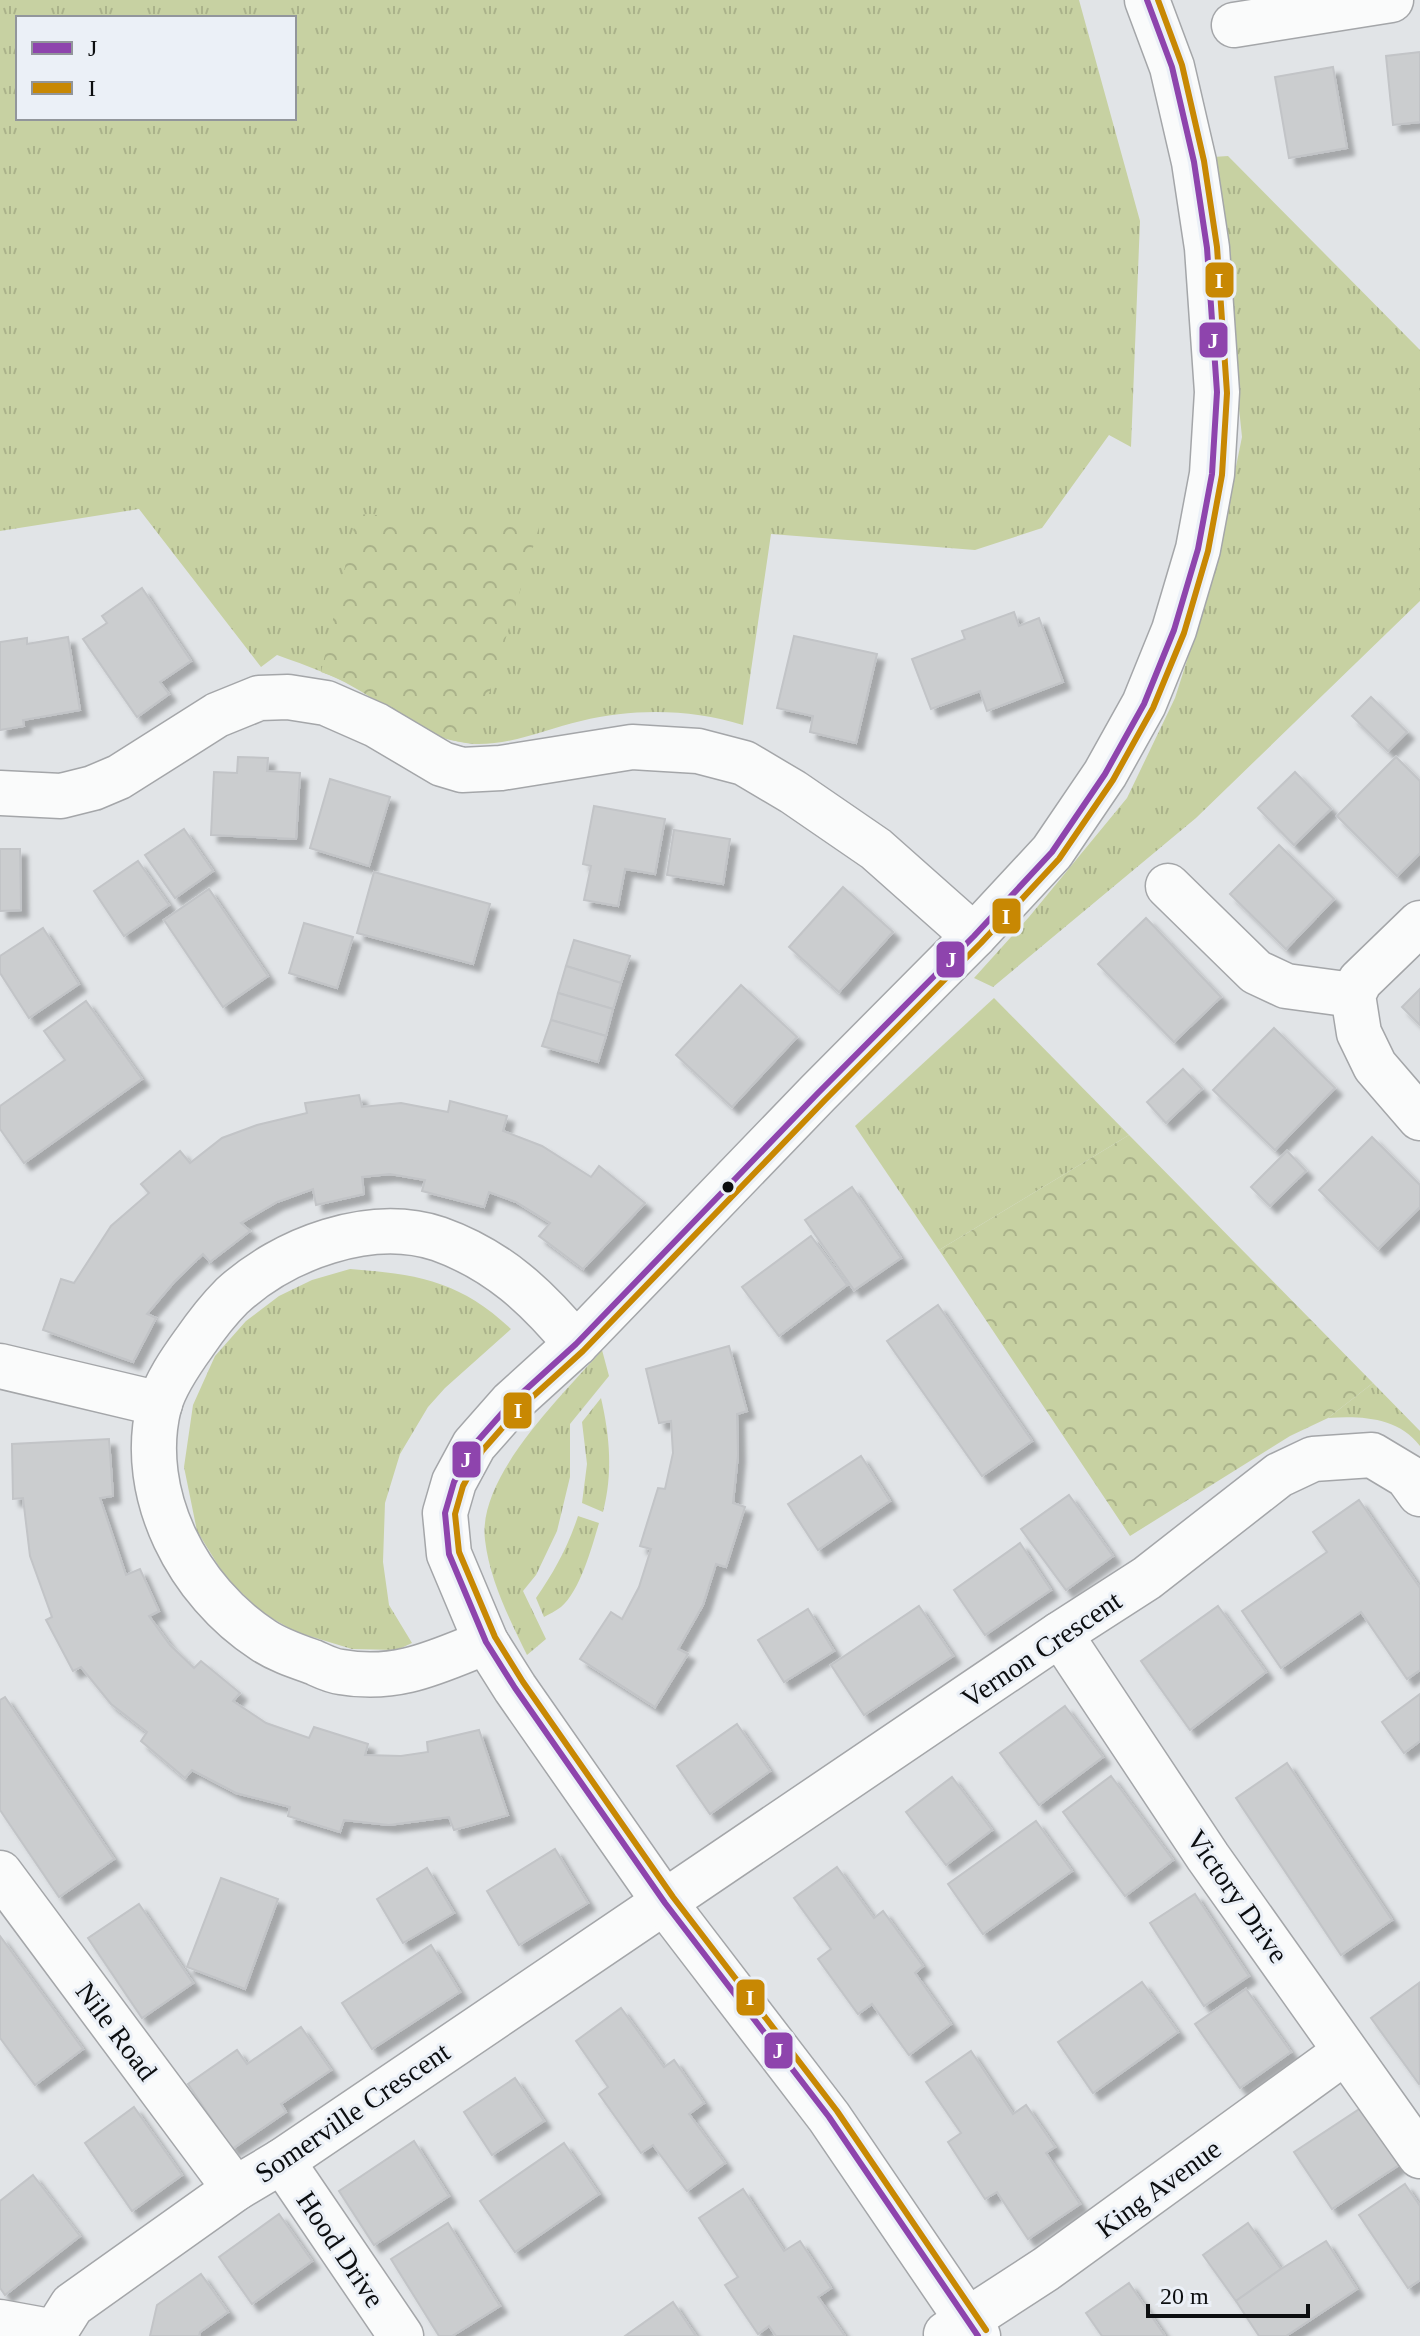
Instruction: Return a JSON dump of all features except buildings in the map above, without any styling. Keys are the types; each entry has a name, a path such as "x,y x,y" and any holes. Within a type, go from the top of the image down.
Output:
{"street":[{"path":"963,2330 829,2117 665,1903 515,1688 486,1642 449,1554 445,1513 454,1482 474,1445 511,1403 576,1344 1052,852 1105,774 1144,704 1174,630 1198,549 1212,474 1217,392 1205,234 1194,162 1172,67 1147,0"},
{"path":"1234,25 1391,0"},
{"path":"0,793 61,796 93,788 119,777 217,715 259,698 288,697 326,703 376,725 442,764 462,770 501,768 632,747 698,751 744,763 793,792 876,849 974,936"},
{"path":"1168,886 1256,972 1286,986 1353,995"},
{"path":"1420,923 1360,981 1353,995 1359,1033 1375,1066 1420,1118"},
{"path":"486,1642 414,1671 376,1675 340,1672 284,1652 262,1640 229,1613 195,1574 166,1518 154,1470 160,1404 180,1362 233,1296 279,1263 315,1244 361,1235 398,1232 439,1239 505,1272 542,1304 576,1344"},
{"path":"0,1366 160,1404"},
{"name":"Vernon Crescent","path":"665,1903 1147,1578 1279,1475 1313,1459 1372,1455 1407,1476 1420,1494"},
{"name":"Victory Drive","path":"1060,1634 1208,1857 1420,2156"},
{"name":"Nile Road","path":"0,1873 235,2189"},
{"name":"Somerville Crescent","path":"55,2334 72,2305 235,2189 282,2161 665,1903"},
{"name":"King Avenue","path":"963,2330 1345,2052"},
{"name":"Hood Drive","path":"282,2161 401,2336"},
{"path":"0,2322 55,2334"}],"green space":[{"path":"0,0 1079,0 1140,221 1131,447 1109,435 1042,528 975,550 771,534 743,725 683,713 642,712 581,721 489,744 446,738 356,687 300,663 277,655 261,667 139,509 0,531"},
{"path":"1228,156 1420,350 1420,601 1196,818 993,987 974,978 1029,917 1127,798 1175,698 1213,579 1242,437 1213,157"},
{"path":"357,514 540,524 474,744 427,731 352,686 321,672"},
{"path":"994,998 1129,1135 939,1250 855,1126"},
{"path":"1129,1135 1373,1383 1328,1418 1290,1436 1130,1536 939,1250"},
{"path":"350,1269 397,1274 456,1290 511,1329 428,1407 400,1454 385,1503 383,1562 389,1605 412,1643 397,1650 352,1649 296,1632 263,1613 226,1578 197,1531 184,1467 193,1405 215,1356 246,1321 279,1296 312,1280"},
{"path":"602,1350 609,1376 570,1424 570,1477 557,1531 536,1575 523,1591 546,1639 527,1655 491,1570 485,1540 486,1515 494,1490 526,1438"},
{"path":"1373,1383 1420,1431 1420,1446 1401,1429 1378,1420 1328,1418"},
{"path":"601,1398 609,1455 603,1512 582,1503 587,1464 582,1422"},
{"path":"578,1516 599,1523 589,1556 568,1600 544,1617 536,1598 560,1559"}],"transit line":[{"name":"J","path":"978,2336 829,2117 665,1903 515,1688 486,1642 449,1554 445,1513 454,1482 474,1445 511,1403 576,1344 1052,852 1105,774 1144,704 1174,630 1198,549 1212,474 1217,392 1207,248 1194,162 1172,67 1147,0"},
{"name":"I","path":"986,2330 837,2111 673,1897 523,1682 495,1637 459,1552 455,1514 463,1486 482,1451 518,1410 583,1351 1059,859 1113,780 1153,708 1184,633 1208,551 1222,475 1227,393 1217,247 1204,161 1182,65 1158,0"}]}
